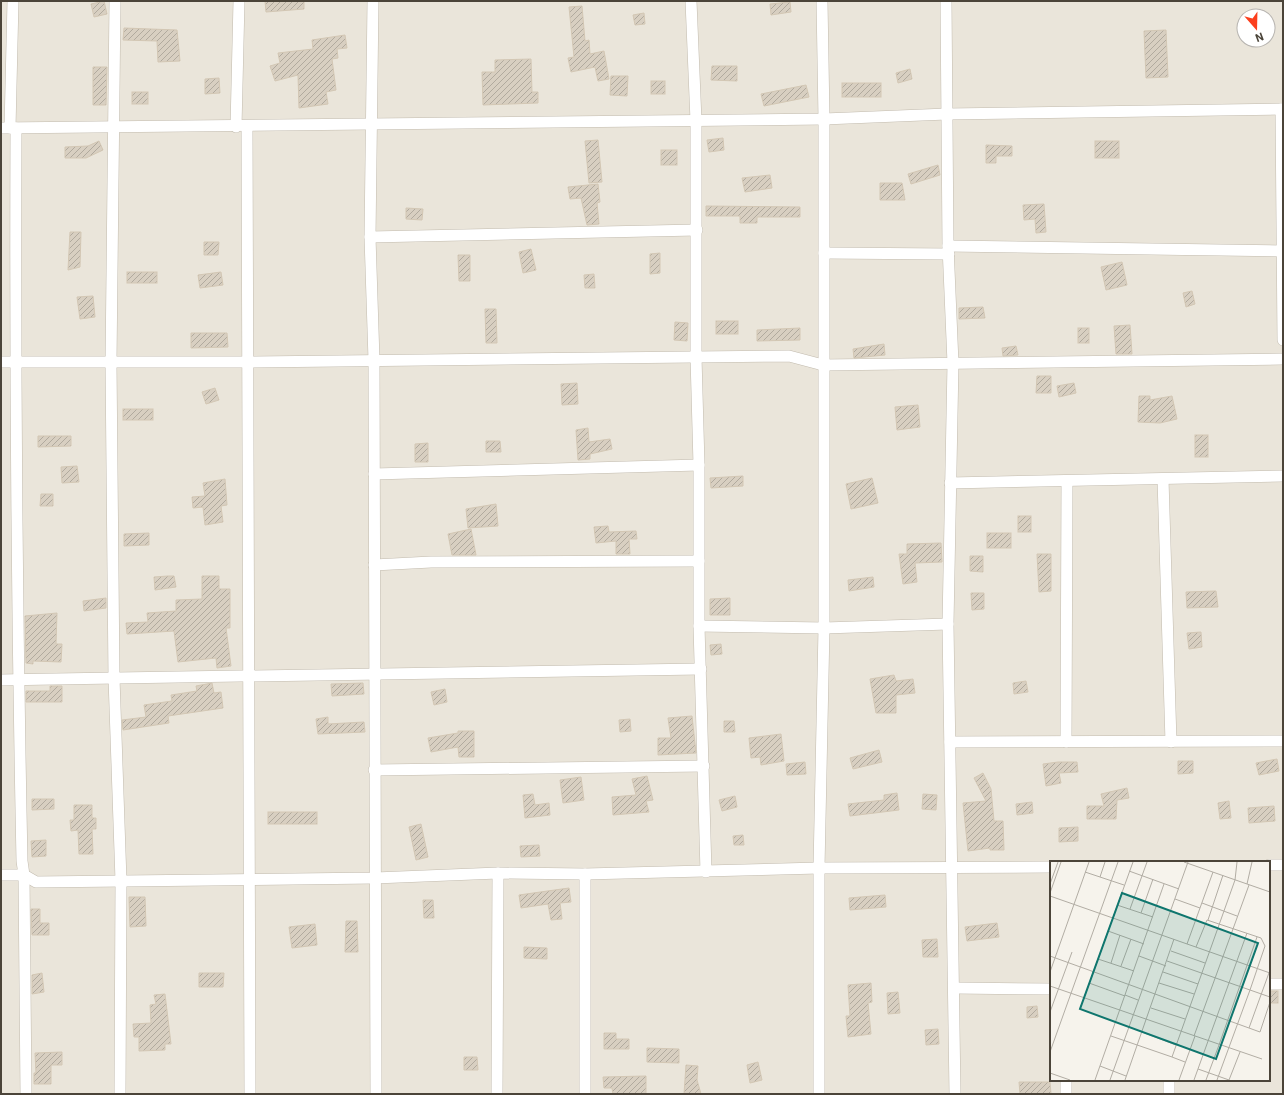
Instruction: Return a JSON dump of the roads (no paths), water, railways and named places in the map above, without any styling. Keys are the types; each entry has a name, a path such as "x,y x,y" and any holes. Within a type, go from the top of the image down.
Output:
{"street":[{"path":"13,1 9,128 15,362 18,680 22,861 24,875 26,1094"},
{"path":"115,1 111,363 114,678 121,881 120,1094"},
{"path":"239,1 246,362 250,1094"},
{"path":"373,1 370,237 374,360 376,1094"},
{"path":"691,1 696,121 696,357 699,465 699,626 706,872"},
{"path":"820,1094 819,868 824,628 824,119 822,1"},
{"path":"946,1 948,250 953,363 948,624 955,1094"},
{"path":"9,128 242,127 696,121 824,119 947,114 1282,109 1283,340"},
{"path":"370,237 697,230"},
{"path":"824,253 948,250 1282,251"},
{"path":"1,362 246,362 788,356 823,365 1283,360"},
{"path":"374,474 699,465"},
{"path":"950,483 1283,476"},
{"path":"1163,479 1171,742"},
{"path":"1066,742 1067,481"},
{"path":"374,565 431,562 699,562"},
{"path":"699,626 824,628 948,624"},
{"path":"1,680 701,669"},
{"path":"950,742 1283,741"},
{"path":"374,770 704,766"},
{"path":"1270,865 1283,865"},
{"path":"1,875 24,875 36,882 375,878 498,873 585,874 819,868 1050,867"},
{"path":"497,1094 498,873"},
{"path":"585,874 585,1094"},
{"path":"1270,984 1283,984"},
{"path":"954,988 1050,989"},
{"path":"1066,1081 1066,1094"},
{"path":"1168,1094 1169,1081"}]}
